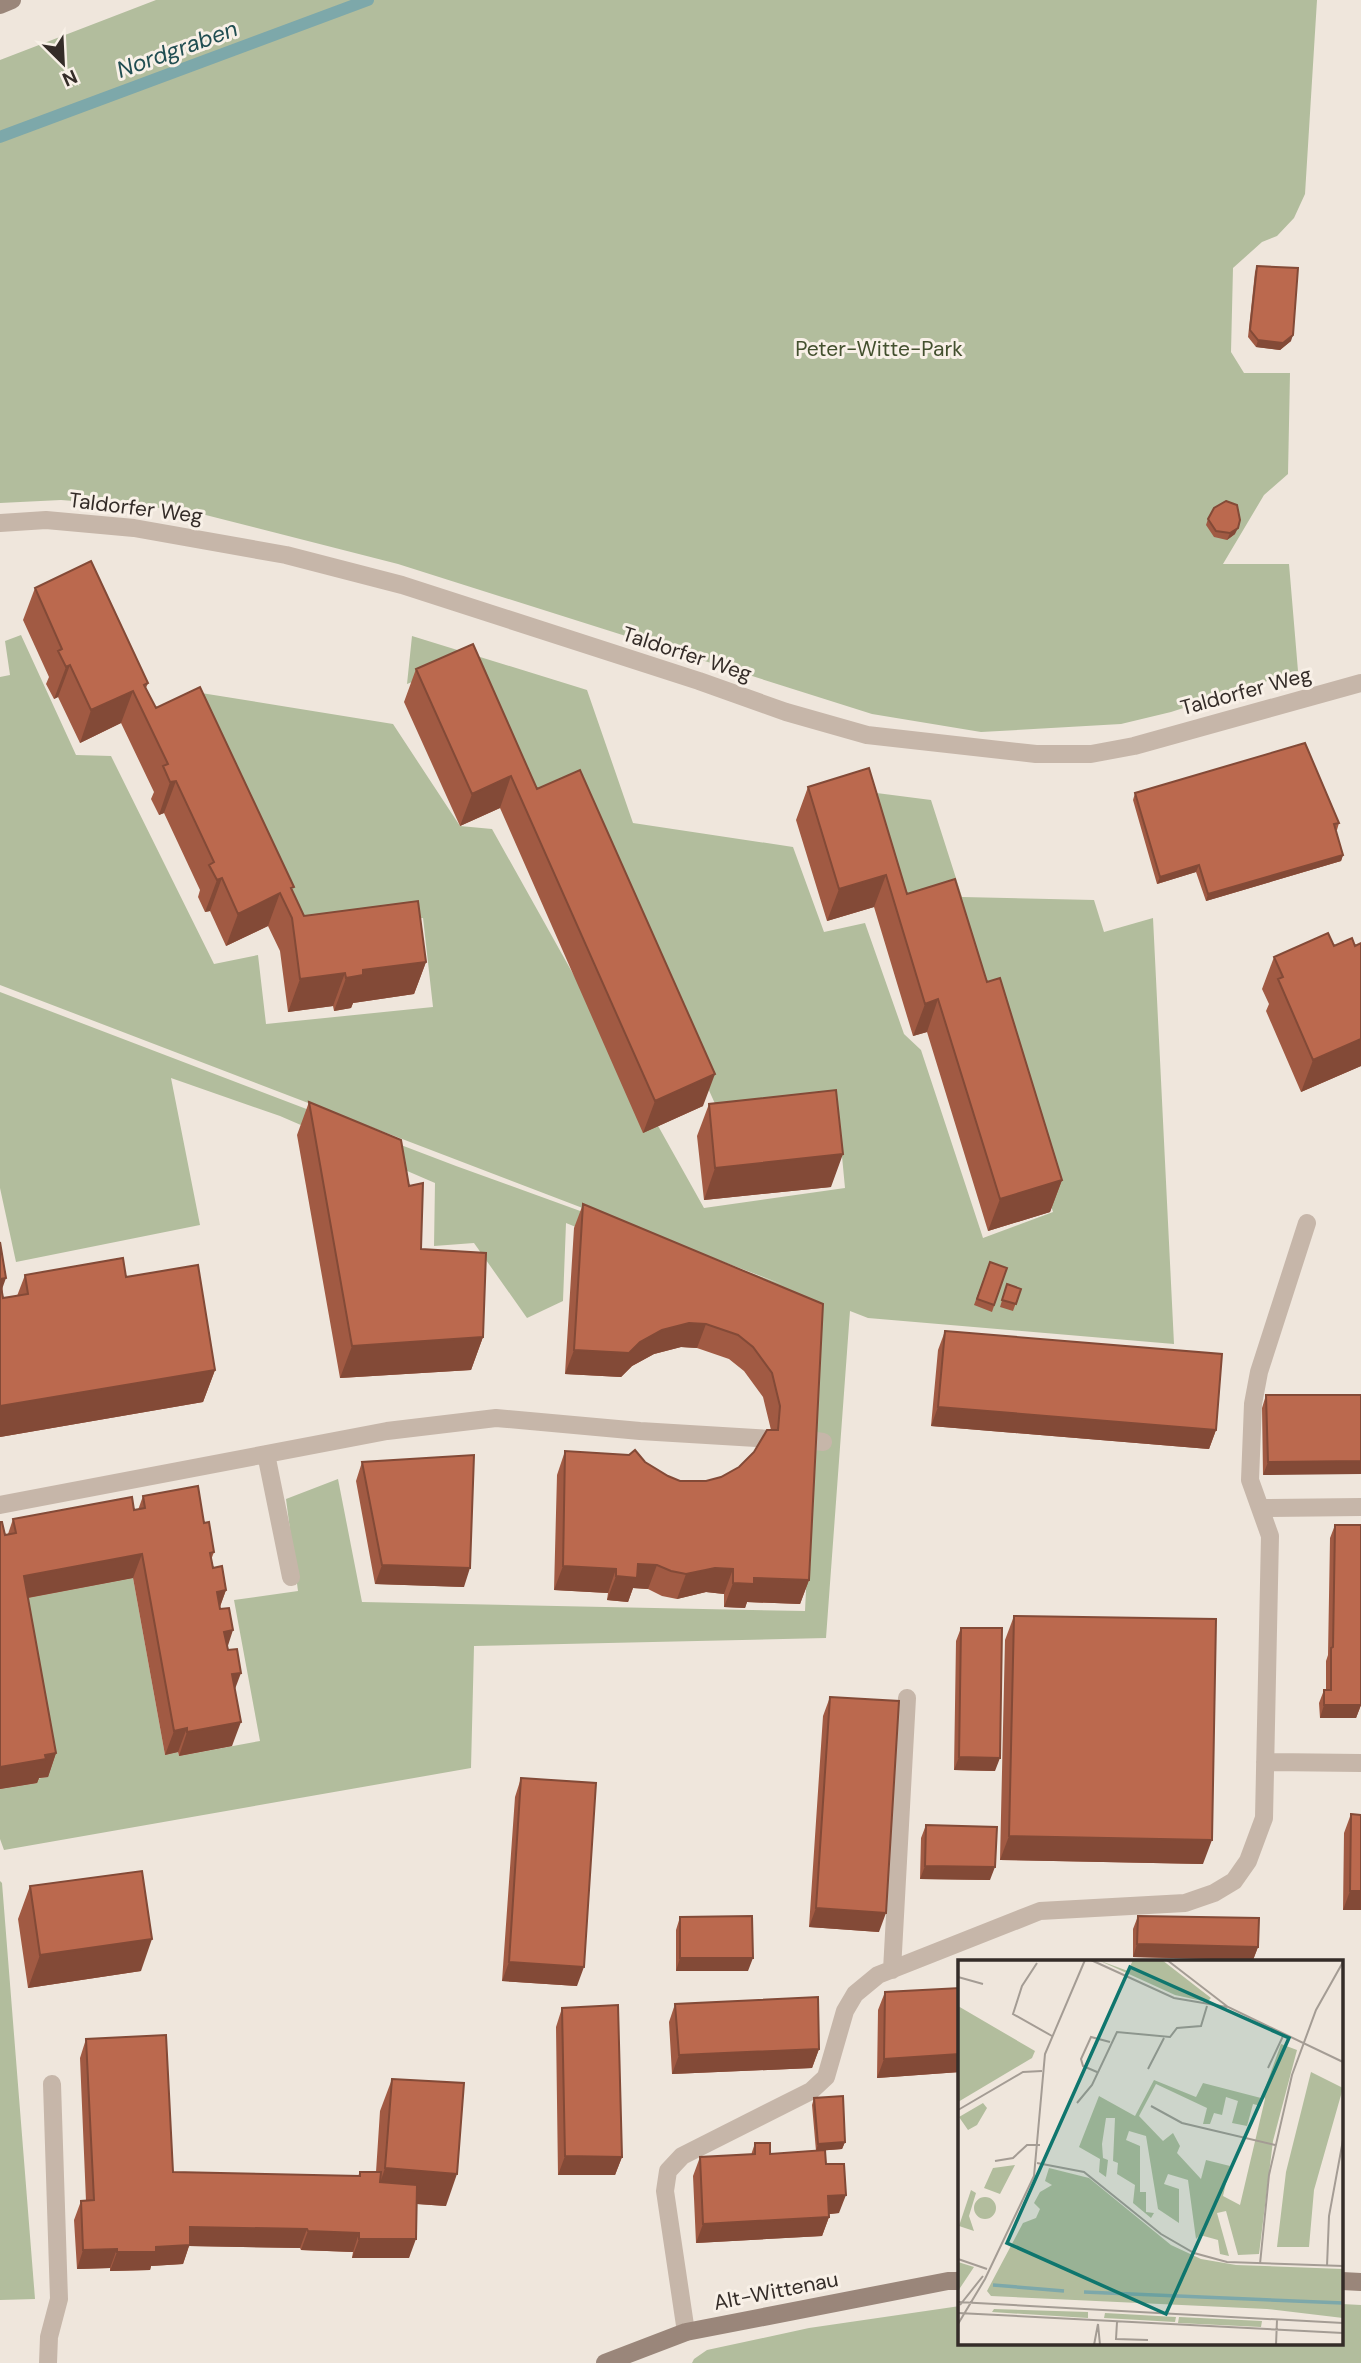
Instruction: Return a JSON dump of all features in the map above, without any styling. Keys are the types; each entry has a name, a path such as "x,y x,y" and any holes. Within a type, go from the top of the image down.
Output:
{"main road":[{"path":"0,5 12,0"},
{"name":"Alt-Wittenau","path":"605,2363 686,2332 958,2281"}],"street":[{"name":"Taldorfer Weg","path":"0,523 46,520 134,528 286,555 401,585 699,681 786,712 867,735 1036,754 1091,754 1134,746 1361,683"},
{"path":"686,2332 665,2191 668,2171 682,2156 811,2091 826,2077 845,2011 855,1994 878,1975 1040,1911 1185,1903 1214,1893 1234,1881 1248,1861 1264,1818 1270,1536 1250,1480 1253,1404 1259,1373 1307,1223"},
{"path":"0,1505 387,1431 495,1418 640,1431 771,1438"},
{"path":"266,1454 291,1577"},
{"path":"1259,1508 1361,1507"},
{"path":"892,1970 907,1698"},
{"path":"1265,1762 1361,1763"},
{"path":"48,2363 49,2337 59,2299 52,2084"}],"green space":[{"name":"Peter-Witte-Park","path":"156,0 1317,0 1305,194 1294,218 1277,236 1262,242 1233,268 1231,352 1244,373 1290,373 1288,474 1264,495 1223,564 1289,564 1298,671 1171,712 1121,724 981,732 872,714 398,564 186,510 61,500 0,503 0,60"},
{"path":"21,635 76,755 111,756 214,964 258,955 266,1024 433,1007 423,918 304,931 195,692 393,724 460,826 492,829 704,1208 845,1188 838,1114 722,1119 572,789 529,809 461,663 407,684 412,636 587,690 633,823 793,847 824,932 865,923 904,1034 921,1050 983,1238 1053,1212 992,1009 900,917 861,791 931,800 962,897 1094,900 1104,932 1153,918 1174,1344 868,1318 850,1311 826,1638 474,1646 471,1768 4,1850 0,1839 0,1789 37,1783 36,1779 47,1777 16,1600 133,1578 165,1755 178,1752 179,1756 260,1741 234,1600 298,1591 286,1499 338,1479 362,1602 805,1611 819,1326 566,1223 563,1301 527,1318 474,1243 434,1246 435,1183 280,1116 171,1078 200,1225 16,1262 0,1188 0,992 456,1166 784,1285 0,985 0,677 10,675 5,641"},
{"path":"0,1881 2,1883 35,2299 0,2300"},
{"path":"1344,2304 1361,2305 1361,2363 692,2363 707,2350 809,2328 958,2306 958,2346 1344,2346"}],"building":[{"path":"1257,266 1298,268 1293,335 1283,343 1258,340 1250,330"},
{"path":"1226,501 1237,505 1240,520 1238,528 1230,533 1216,531 1208,519 1214,508"},
{"path":"91,561 148,683 144,685 156,708 200,687 294,887 291,888 304,916 418,901 426,962 363,970 363,975 346,978 345,973 300,979 292,918 280,893 238,914 222,878 217,880 209,865 214,862 176,781 170,782 163,766 168,764 133,691 91,710 70,665 66,667 58,651 62,649 35,588"},
{"path":"473,644 537,789 580,770 715,1074 655,1101 511,776 472,794 416,669"},
{"path":"1305,743 1339,823 1334,824 1343,855 1208,894 1199,865 1160,877 1135,793"},
{"path":"869,768 907,894 955,879 987,982 1000,978 1062,1180 1000,1199 938,999 925,1004 886,875 839,889 808,787"},
{"path":"1328,933 1334,946 1352,938 1355,946 1361,943 1361,1039 1313,1060 1278,979 1283,977 1274,957"},
{"path":"836,1090 843,1154 715,1168 709,1104"},
{"path":"309,1102 401,1140 409,1186 423,1183 421,1249 486,1253 483,1337 352,1346"},
{"path":"583,1204 823,1304 809,1580 754,1578 754,1584 733,1583 733,1569 715,1568 686,1574 657,1565 638,1564 637,1578 616,1576 616,1569 563,1566 565,1451 629,1455 635,1450 645,1462 668,1476 680,1481 706,1481 721,1477 739,1467 754,1452 767,1430 778,1430 780,1406 772,1373 753,1347 738,1335 706,1324 689,1323 662,1330 640,1342 629,1353 574,1350"},
{"path":"0,1242 6,1278 0,1279"},
{"path":"123,1258 126,1277 198,1265 215,1370 0,1406 0,1281 3,1298 28,1294 25,1275"},
{"path":"990,1262 1007,1268 994,1305 977,1299"},
{"path":"1007,1284 1021,1289 1016,1304 1002,1300"},
{"path":"945,1331 1222,1354 1216,1430 938,1407"},
{"path":"1266,1395 1361,1395 1361,1461 1268,1462"},
{"path":"474,1455 470,1568 382,1565 362,1462"},
{"path":"198,1486 204,1523 209,1522 214,1552 210,1553 213,1568 222,1566 226,1590 217,1592 220,1609 229,1608 233,1630 224,1632 228,1650 237,1649 241,1673 232,1674 241,1722 187,1732 187,1728 174,1731 142,1554 24,1576 56,1753 45,1755 46,1759 0,1767 0,1522 5,1535 16,1533 13,1519 132,1497 134,1510 145,1508 143,1496"},
{"path":"1335,1525 1361,1525 1361,1705 1324,1705 1324,1690 1331,1690"},
{"path":"1014,1616 1216,1619 1212,1840 1009,1836"},
{"path":"961,1628 1002,1628 1000,1758 959,1757"},
{"path":"830,1697 899,1701 886,1913 816,1908"},
{"path":"521,1778 596,1783 584,1967 509,1962"},
{"path":"1351,1814 1361,1815 1361,1891 1350,1891"},
{"path":"926,1825 997,1827 995,1867 925,1866"},
{"path":"142,1871 152,1939 40,1955 30,1886"},
{"path":"752,1916 753,1958 680,1958 680,1917"},
{"path":"1138,1916 1259,1918 1258,1947 1137,1944"},
{"path":"958,1988 958,2054 884,2059 885,1992"},
{"path":"818,1997 819,2049 679,2055 675,2004"},
{"path":"618,2005 622,2157 565,2156 562,2008"},
{"path":"166,2035 173,2172 360,2176 360,2172 381,2172 380,2182 417,2185 416,2239 359,2239 359,2233 307,2229 190,2227 190,2245 156,2247 156,2252 83,2250 81,2201 94,2200 86,2039"},
{"path":"392,2079 464,2083 457,2174 385,2168"},
{"path":"843,2096 845,2142 818,2144 814,2098"},
{"path":"755,2143 770,2143 770,2154 825,2150 826,2164 844,2164 846,2195 828,2196 829,2217 703,2224 700,2157 755,2154"}],"waterway":[{"name":"Nordgraben","path":"0,137 368,0"}]}
